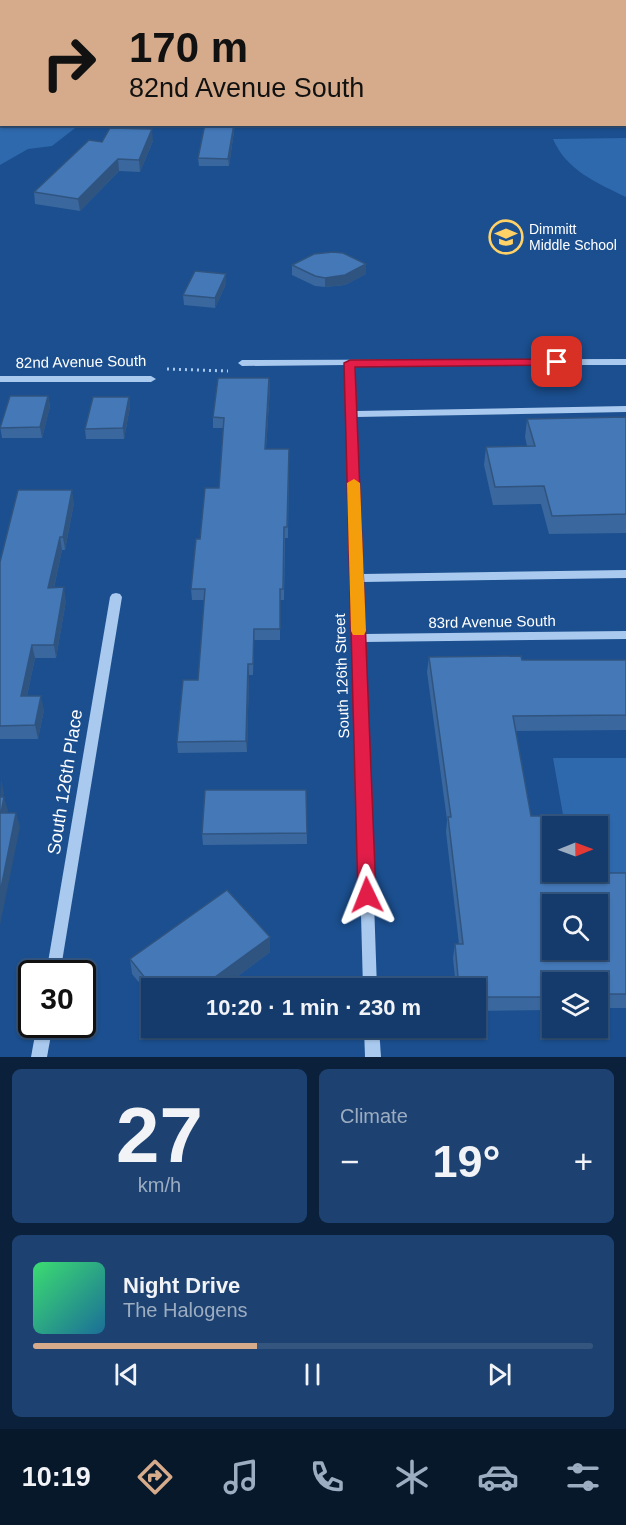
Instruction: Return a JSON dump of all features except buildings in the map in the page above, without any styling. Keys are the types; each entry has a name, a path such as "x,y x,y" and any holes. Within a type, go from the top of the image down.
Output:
{"street":[{"path":"242,363 626,362"},
{"name":"South 126th Street","path":"350,363 370,978"},
{"name":"82nd Avenue South","path":"0,379 151,379"},
{"path":"351,414 626,409"},
{"path":"357,579 626,573"},
{"name":"South 126th Place","path":"55,960 116,597"},
{"name":"83rd Avenue South","path":"358,638 626,635"},
{"path":"39,1057 42,1038"},
{"path":"372,1038 373,1057"}],"path":[{"name":"82nd Avenue South","path":"151,379 160,369 229,371 242,363"}],"shaded area":[{"path":"0,126 78,126 52,146 28,149 0,165"},
{"path":"626,138 626,197 594,181 574,167 559,150 553,139"},
{"path":"553,758 626,758 626,879 608,879 608,816 563,816"}],"slow traffic":[{"path":"354,483 358,631"}],"place":[{"name":"Dimmitt Middle School","path":"506,237"}],"route":[{"path":"367,895 350,363 557,362"}]}
